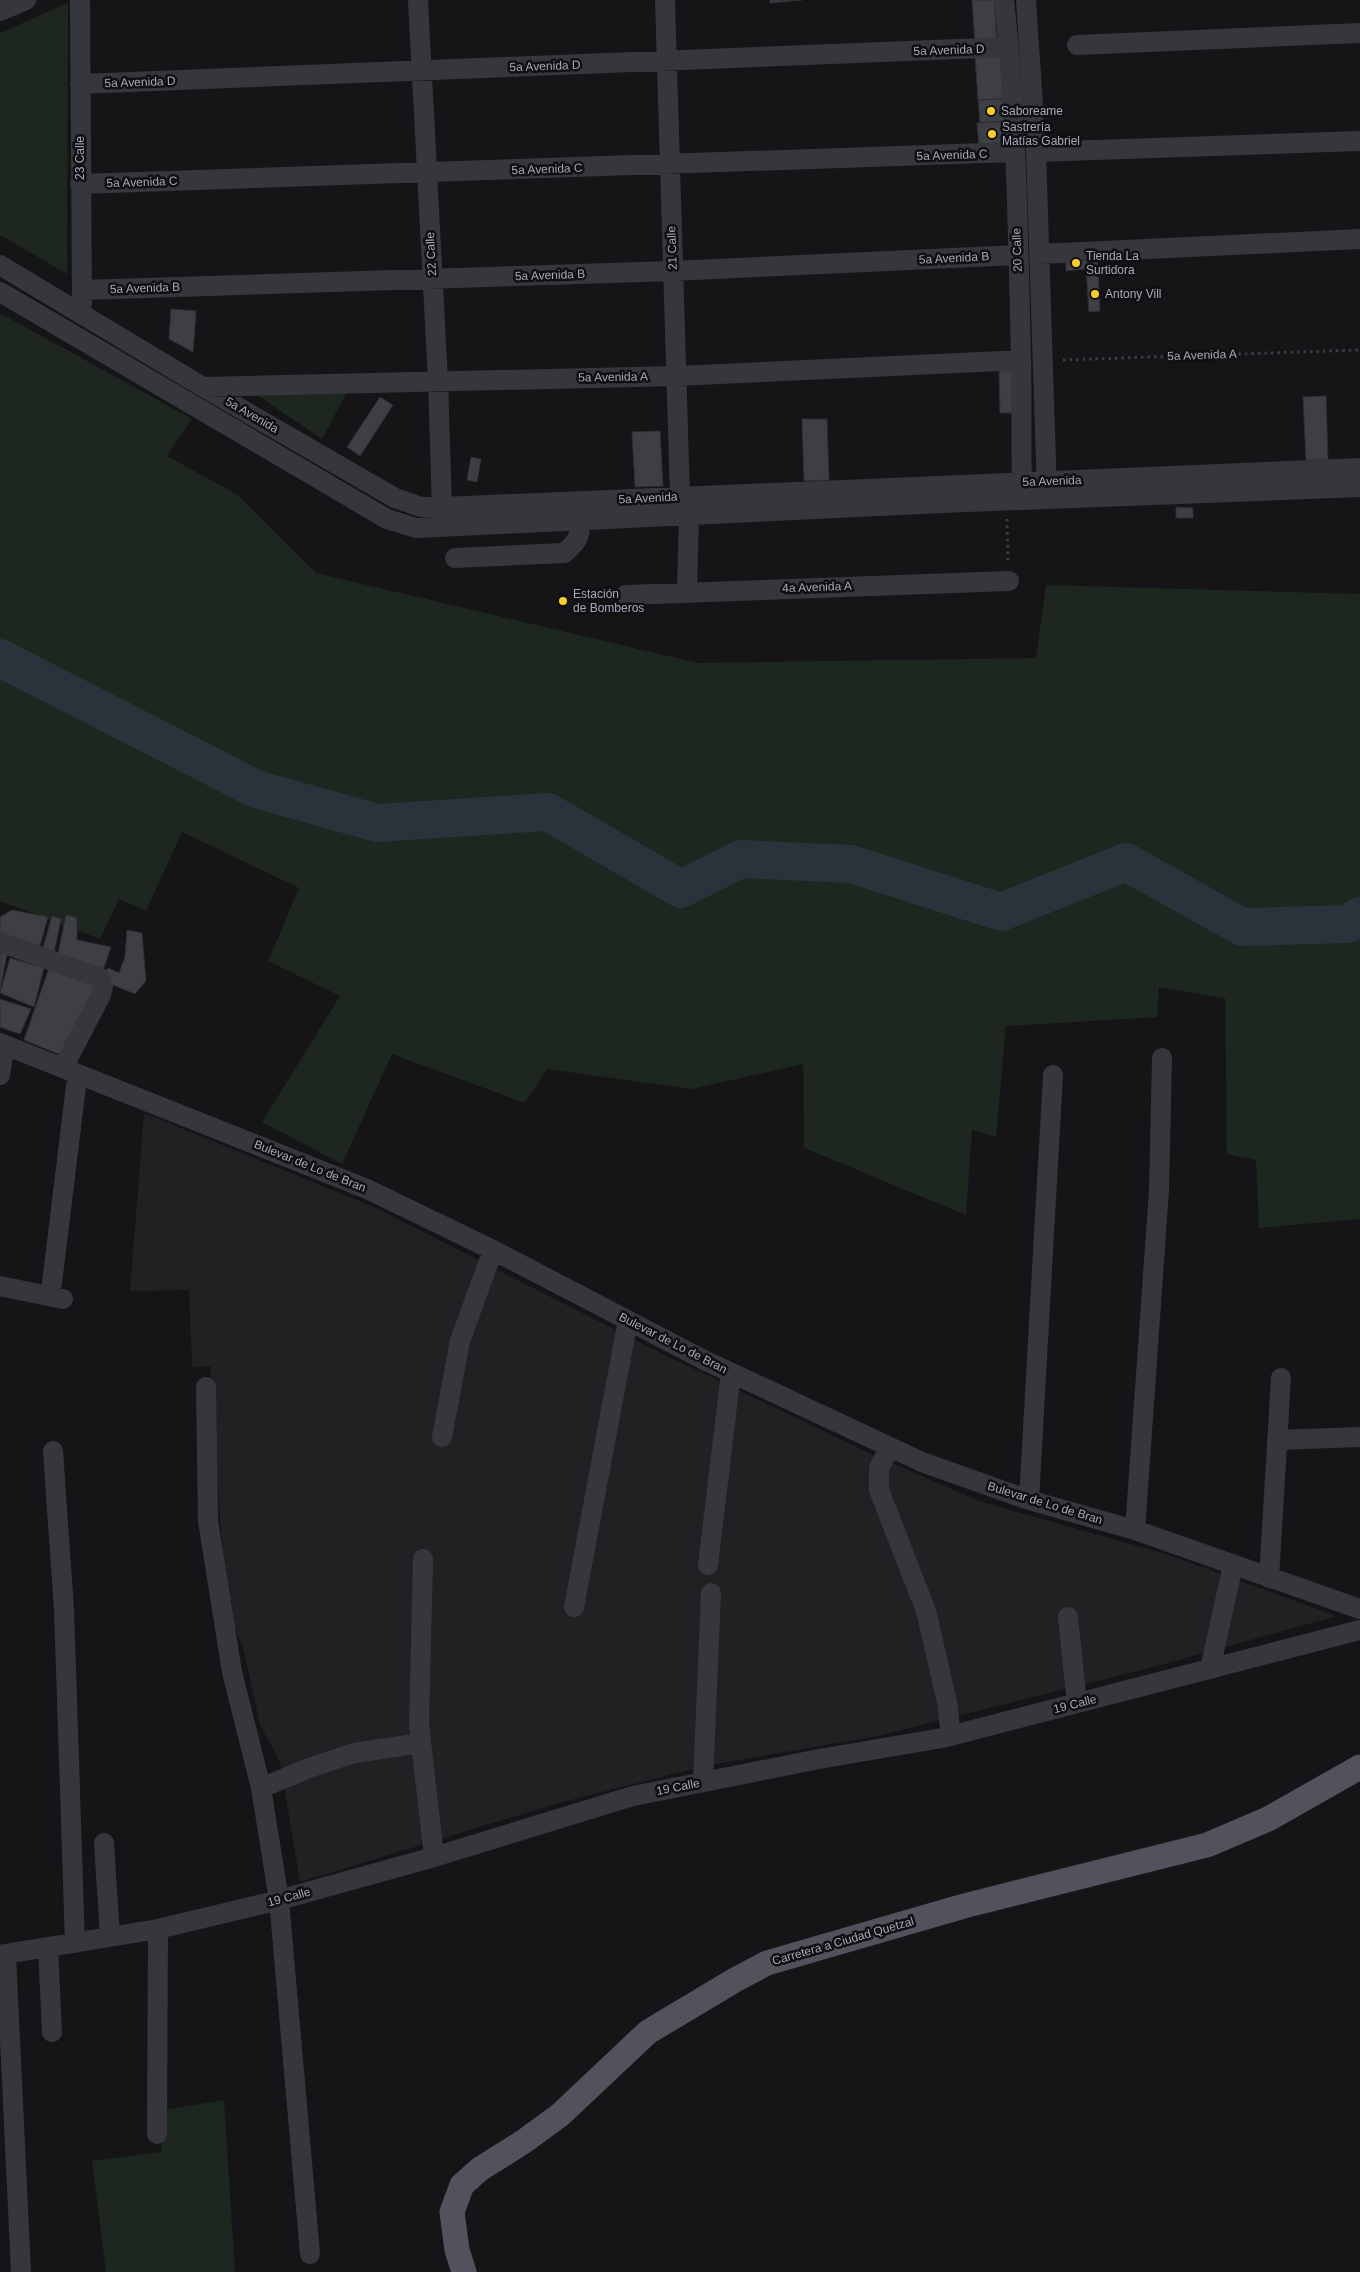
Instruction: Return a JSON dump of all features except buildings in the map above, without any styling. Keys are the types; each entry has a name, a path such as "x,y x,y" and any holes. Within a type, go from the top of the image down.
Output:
{"main road":[{"name":"Carretera a Ciudad Quetzal","path":"464,2272 457,2250 452,2212 462,2185 480,2169 523,2142 560,2115 648,2032 735,1980 767,1963 955,1908 1207,1846 1268,1819 1360,1767"}],"street":[{"path":"0,11 26,0"},
{"name":"23 Calle","path":"80,0 82,316"},
{"name":"22 Calle","path":"418,0 420,71 438,381 442,508"},
{"name":"21 Calle","path":"664,0 680,497"},
{"name":"20 Calle","path":"1004,0 1009,48 1014,152 1021,360 1017,494"},
{"name":"20 Calle","path":"1026,0 1036,152 1047,490"},
{"path":"1077,45 1360,33"},
{"name":"5a Avenida D","path":"80,84 1009,48"},
{"path":"1036,152 1360,141"},
{"name":"5a Avenida C","path":"80,184 1014,152"},
{"path":"1040,254 1360,239"},
{"name":"5a Avenida B","path":"82,290 673,270 1017,255"},
{"name":"5a Avenida","path":"0,265 203,388 395,498 421,507 639,508 689,515 1017,494 1047,490 1360,468"},
{"name":"5a Avenida","path":"0,292 194,408 402,526 416,528 581,520 680,497 1017,494"},
{"name":"5a Avenida A","path":"203,388 676,376 1021,360"},
{"name":"5a Avenida","path":"1047,490 1360,488"},
{"path":"687,592 689,515"},
{"path":"455,558 564,553 577,542 581,532 581,520"},
{"name":"4a Avenida A","path":"626,595 1009,580"},
{"path":"0,942 100,978 103,986 71,1071 76,1086 57,1291 0,1286"},
{"path":"0,1075 2,1044"},
{"name":"Bulevar de Lo de Bran","path":"2,1044 367,1189 493,1250 731,1372 922,1462 1029,1500 1135,1530 1360,1609"},
{"path":"1135,1530 1159,1191 1162,1058"},
{"path":"1029,1500 1053,1075"},
{"path":"442,1436 460,1341 493,1250"},
{"path":"574,1608 628,1320"},
{"path":"708,1565 731,1372"},
{"path":"1269,1578 1281,1378"},
{"path":"206,1387 208,1521 232,1672 260,1788 279,1900 310,2254"},
{"path":"1277,1440 1360,1437"},
{"path":"890,1447 879,1468 879,1490 926,1610 947,1702 951,1736"},
{"path":"53,1452 64,1610 75,1943"},
{"path":"423,1559 419,1724 434,1857"},
{"path":"1210,1669 1233,1565"},
{"path":"703,1782 711,1593"},
{"path":"1068,1618 1077,1703"},
{"name":"19 Calle","path":"3,1955 158,1928 279,1900 434,1857 633,1796 951,1736 1360,1630"},
{"path":"260,1788 309,1768 354,1753 422,1743"},
{"path":"104,1843 110,1937"},
{"path":"157,2134 158,1928"},
{"path":"48,1948 52,2032"},
{"path":"3,1955 21,2272"}],"path":[{"name":"5a Avenida A","path":"1044,360 1360,350"},
{"path":"1009,580 1017,494"}],"shaded area":[{"path":"68,3 67,274 0,235 0,33"},
{"path":"0,313 192,419 167,456 238,495 316,573 698,663 1036,658 1046,585 1360,594 1360,1219 1259,1228 1256,1160 1227,1154 1225,998 1159,987 1157,1017 1006,1026 996,1137 972,1130 966,1215 804,1148 803,1064 691,1089 547,1069 525,1103 392,1054 342,1164 262,1122 340,996 268,961 299,888 182,832 146,911 119,899 100,939 0,901"},
{"path":"354,379 322,439 242,385"},
{"path":"144,1113 376,1208 661,1353 865,1451 979,1501 1169,1555 1337,1616 1157,1666 878,1736 705,1766 555,1804 300,1882 280,1762 260,1725 244,1651 226,1605 210,1366 192,1367 189,1290 130,1291"},
{"path":"224,2100 235,2272 106,2272 92,2161 161,2152 163,2110"}],"waterway":[{"path":"0,658 256,789 377,823 548,812 681,889 741,859 851,864 1001,912 1126,862 1242,927 1348,924 1360,916"}],"place":[{"name":"Saboreame","path":"991,111"},
{"name":"Sastrería Matías Gabriel","path":"992,134"},
{"name":"Tienda La Surtidora","path":"1076,263"},
{"name":"Antony Vill","path":"1095,294"},
{"name":"Estación de Bomberos","path":"563,601"}]}
